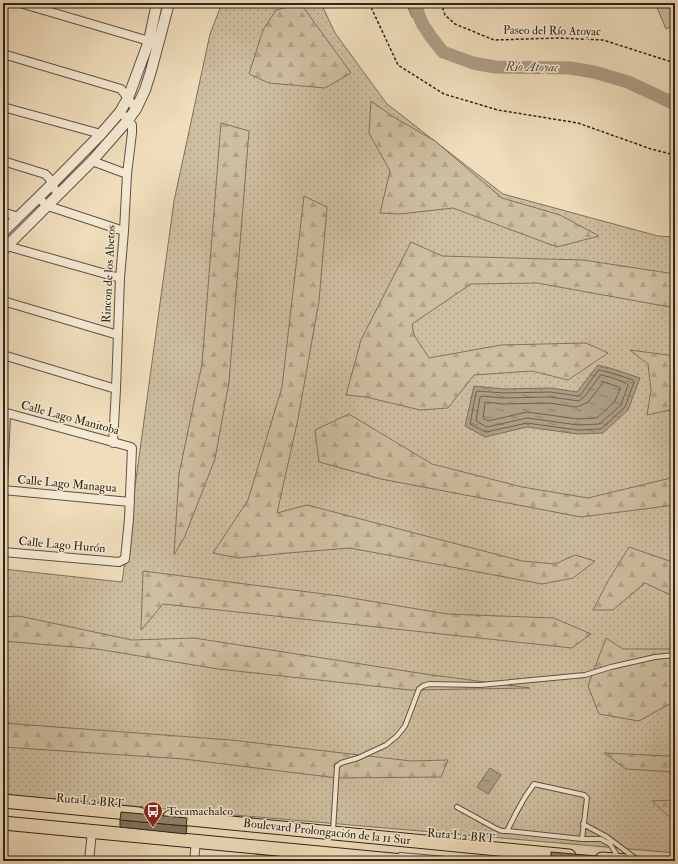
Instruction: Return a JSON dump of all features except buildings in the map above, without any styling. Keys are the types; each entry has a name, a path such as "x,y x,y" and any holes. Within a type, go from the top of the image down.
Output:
{"main road":[{"name":"Boulevard Prolongación de la 11 Sur","path":"3,802 622,861"},
{"name":"Boulevard Prolongación de la 11 Sur","path":"3,823 196,842 331,858 400,858"}],"street":[{"path":"20,3 149,41"},
{"path":"3,232 101,134 120,112 128,98 149,41 157,3"},
{"path":"5,248 92,161 136,109 145,90 151,71 169,3"},
{"path":"3,54 121,89 136,109"},
{"path":"3,107 101,134"},
{"path":"120,112 128,120"},
{"name":"Rincon de los Abetos","path":"113,443 126,174 132,133 132,125 128,120"},
{"path":"3,161 45,174 49,178 58,195"},
{"path":"92,161 126,174"},
{"path":"38,198 48,206 124,231"},
{"path":"3,212 18,217"},
{"path":"5,248 120,278"},
{"path":"3,301 118,335"},
{"path":"3,355 116,389"},
{"path":"3,486 5,413"},
{"name":"Calle Lago Manitoba","path":"5,413 131,447 130,502"},
{"name":"Calle Lago Managua","path":"3,490 130,502"},
{"name":"Calle Lago Hurón","path":"3,552 119,562 125,559 130,502"},
{"path":"89,861 92,832"},
{"path":"194,861 196,842"}],"lane":[{"path":"333,833 337,766 386,745 397,736 405,726 419,689 423,686 429,684 480,685 585,675 655,657 675,655"},
{"path":"507,831 525,797 534,784 584,795 587,798 582,839"},
{"path":"457,807 495,828 502,830 582,839 602,837 610,844 622,861"},
{"name":"Ruta L2 BRT","path":"156,816 606,861"},
{"path":"583,824 639,861"},
{"name":"Ruta L2 BRT","path":"400,858 468,861"}],"path":[{"path":"369,3 398,65 444,94 498,110 578,122 651,149 675,155"},
{"name":"Paseo del Río Atoyac","path":"441,3 445,15 455,24 494,40 558,38 603,40 675,62"}],"green space":[{"path":"222,3 321,3 335,33 387,104 503,194 658,236 675,237 675,853 3,795 3,569 122,582 174,201 210,34"},
{"path":"655,3 675,3 675,25 666,29"},
{"path":"301,4 351,73 325,88 269,83 249,74 263,30 276,10"},
{"path":"371,101 392,116 435,141 502,198 560,215 599,236 557,247 453,208 400,214 380,213 390,171 369,133"},
{"path":"221,123 249,131 229,382 215,459 185,536 174,555 179,474 202,364"},
{"path":"304,196 327,207 319,301 298,419 277,513 307,505 522,561 555,564 575,555 595,561 573,578 542,584 350,548 238,558 213,553 248,500 282,387"},
{"path":"411,242 442,256 583,260 675,274 675,308 537,283 471,284 412,324 414,335 429,358 501,345 586,343 608,353 568,380 532,371 474,375 448,408 420,410 366,397 346,395 361,340"},
{"path":"630,350 675,356 675,409 647,415 651,390 648,364"},
{"path":"349,414 432,464 522,487 588,498 675,477 675,505 581,517 381,479 319,462 315,430"},
{"path":"629,547 675,563 675,597 645,583 613,610 593,610 608,581"},
{"path":"143,571 340,596 447,614 554,618 591,634 572,648 163,604 141,630"},
{"path":"19,616 132,640 194,638 425,674 530,688 410,690 218,669 97,649 3,641 3,617"},
{"path":"606,638 623,649 675,649 675,701 639,721 599,714 588,686"},
{"path":"3,723 231,740 411,761 448,760 441,777 337,778 184,759 3,747"},
{"path":"604,753 668,756 675,754 675,772 626,769"},
{"path":"675,800 675,822 652,801"}],"water":[{"path":"406,3 422,3 424,7 422,23 412,17"},
{"path":"598,365 640,378 628,410 603,433 578,434 527,427 485,437 465,426 474,386 503,389 551,388 577,392"},
{"path":"490,768 501,775 488,794 477,787"}],"waterway":[{"name":"Río Atoyac","path":"414,3 422,23 443,52 473,63 495,67 570,68 594,72 628,82 675,104"}],"place":[{"name":"Tecamachalco","path":"153,828"}]}
